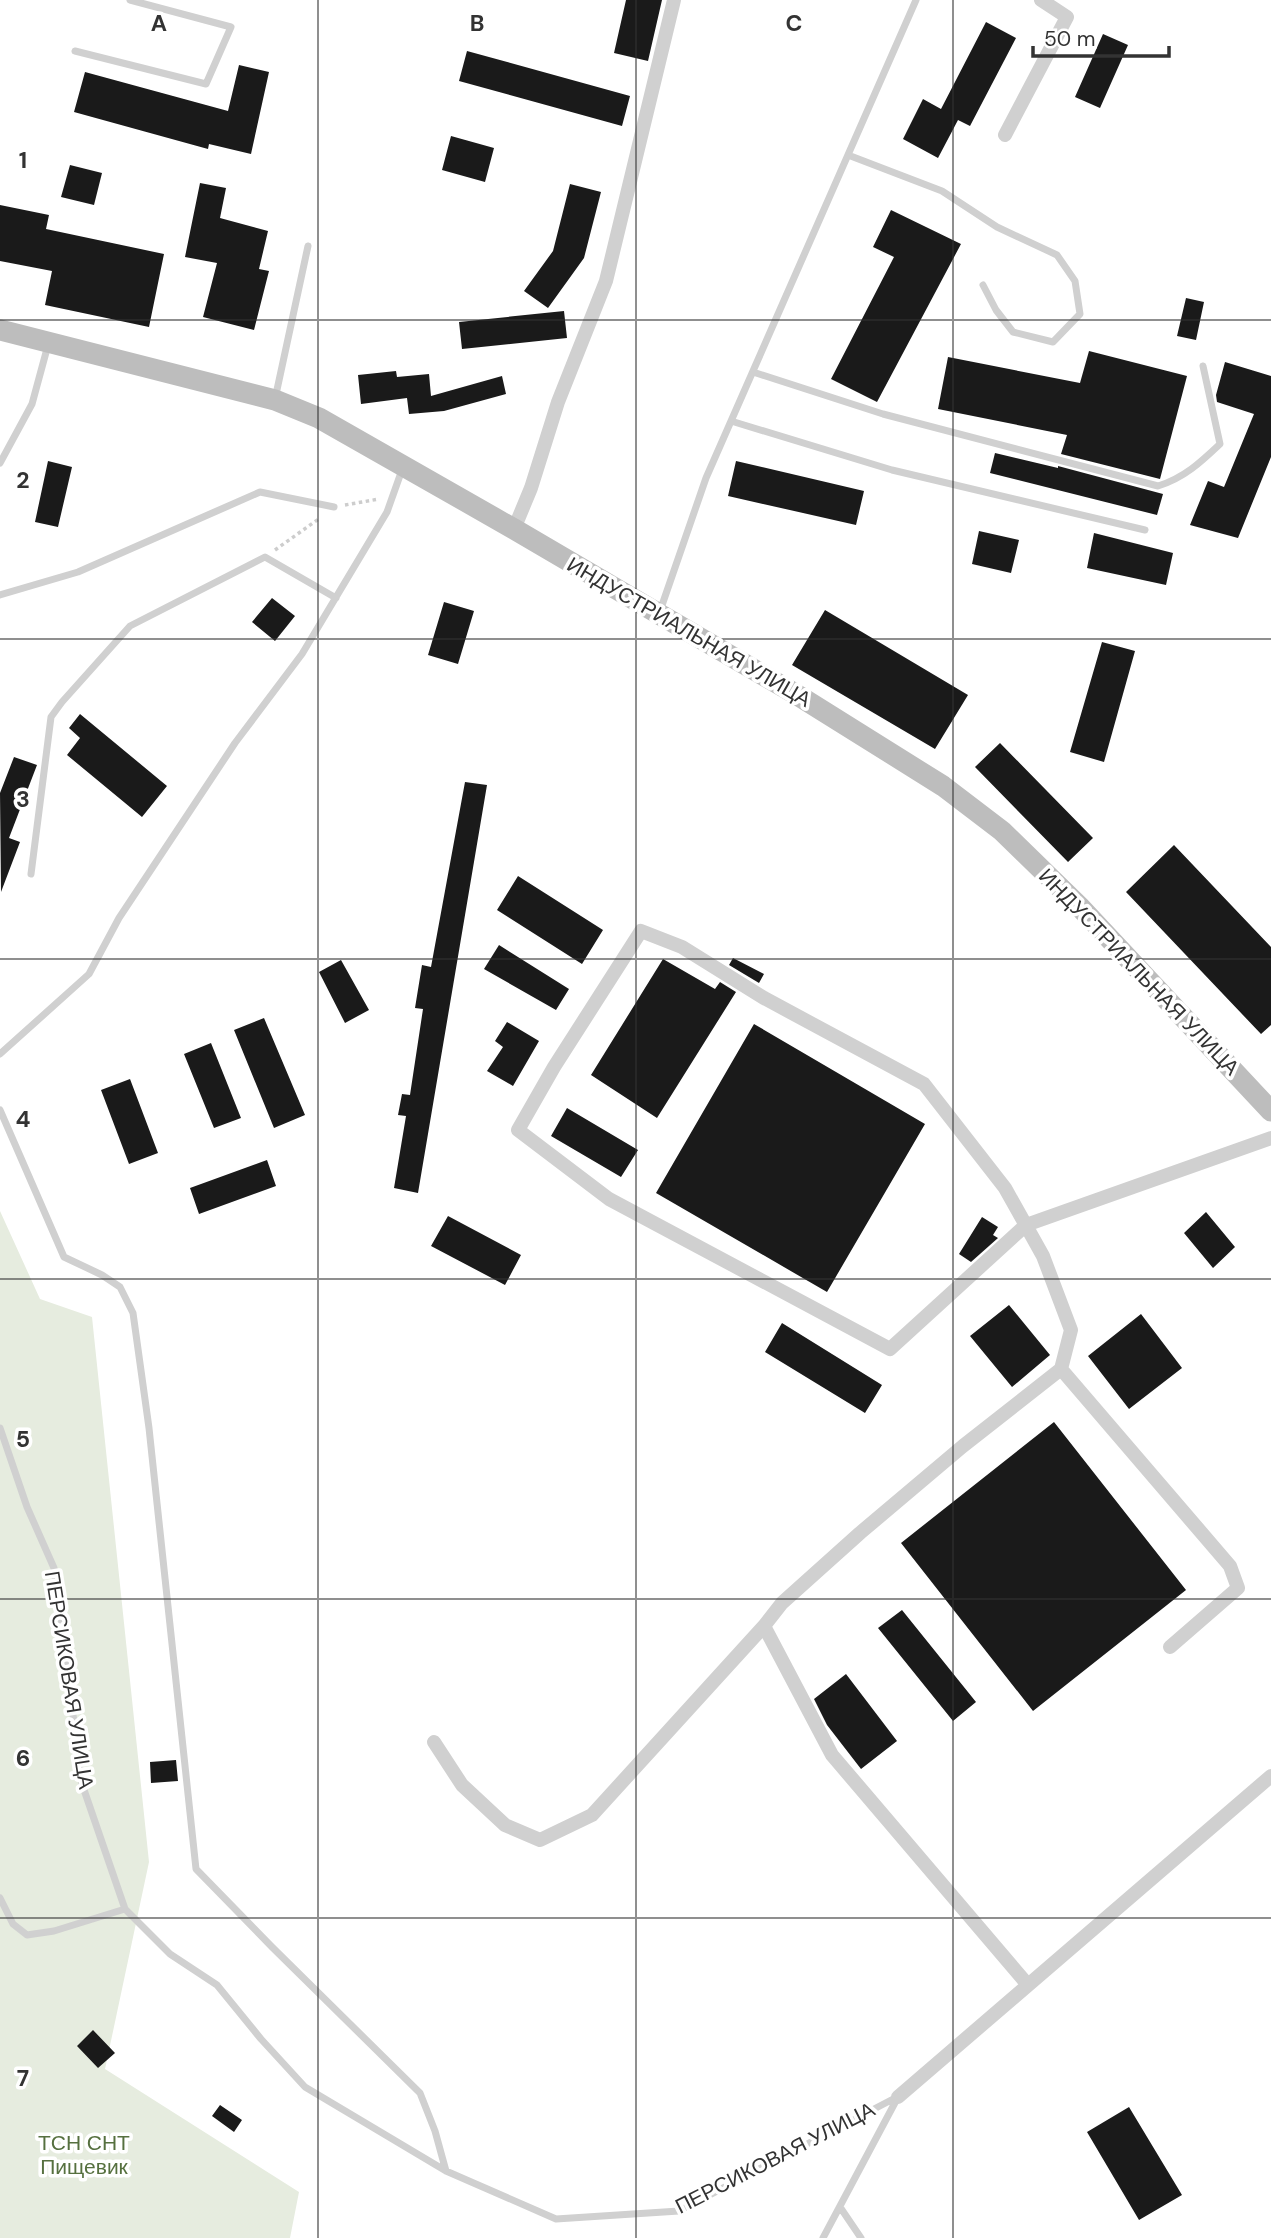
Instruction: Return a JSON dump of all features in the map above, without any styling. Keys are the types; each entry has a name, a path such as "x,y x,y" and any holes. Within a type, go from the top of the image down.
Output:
{"main road":[{"name":"ИНДУСТРИАЛЬНАЯ УЛИЦА","path":"0,330 275,400 319,418 799,696 932,779 1002,831 1079,906 1271,1111"}],"street":[{"path":"514,529 531,488 558,401 606,281 674,0"},
{"path":"1005,135 1067,17 1041,0"},
{"path":"434,1742 462,1785 505,1825 540,1840 592,1815 782,1604 962,1446 1061,1369 1071,1330 1043,1256 1026,1225 1006,1188 924,1084 764,998 682,947 641,931 554,1067 518,1129 609,1199 890,1349 1026,1225 1271,1138"},
{"path":"1061,1369 1230,1566 1238,1588 1170,1647"},
{"path":"764,1626 832,1755 1028,1985"},
{"path":"898,2096 1271,1776"}],"lane":[{"path":"75,51 206,84 231,27 130,0"},
{"path":"659,615 706,478 916,0"},
{"path":"848,155 942,191 997,227 1057,255 1075,281 1080,314 1053,342 1013,332 996,310 983,285"},
{"path":"275,400 308,246"},
{"path":"0,463 32,404 49,343"},
{"path":"753,372 883,414 1158,486 1195,467 1220,444 1203,366"},
{"path":"731,421 892,470 1145,530"},
{"path":"0,1054 89,974 118,918 235,743 302,654 387,512 404,467"},
{"path":"0,594 78,572 260,492 334,508"},
{"path":"31,874 51,717 130,626 265,557 336,597"},
{"path":"0,1110 64,1257 120,1287 133,1313 149,1428 196,1869 419,2093 435,2131 446,2171"},
{"name":"ПЕРСИКОВАЯ УЛИЦА","path":"0,1428 27,1507 54,1567 82,1784 125,1909 170,1954 216,1985 305,2087 446,2171 556,2219 679,2211 898,2096"},
{"path":"0,1898 13,1924 27,1935 54,1931 125,1909"},
{"path":"823,2238 898,2096"},
{"path":"840,2207 861,2238"}],"green space":[{"name":"ТСН СНТ Пищевик","path":"0,1211 40,1299 92,1317 149,1862 105,2069 299,2192 290,2238 0,2238"}],"building":[{"path":"626,0 662,0 648,61 614,53"},
{"path":"986,22 1016,38 970,126 958,120 938,158 903,139 923,99 941,109"},
{"path":"1103,34 1128,45 1100,108 1075,97"},
{"path":"467,51 630,96 622,126 459,81"},
{"path":"239,65 269,72 251,154 209,144 208,149 74,112 85,72 228,111"},
{"path":"451,136 494,148 485,182 442,170"},
{"path":"70,165 102,173 94,205 61,197"},
{"path":"200,183 226,188 220,218 268,231 259,269 269,271 254,330 203,317 217,263 185,257"},
{"path":"570,184 601,192 584,258 548,308 524,291 553,251"},
{"path":"0,205 49,215 46,229 164,254 149,327 45,305 52,271 0,261"},
{"path":"891,210 961,244 877,402 831,379 894,257 873,247"},
{"path":"1186,298 1204,302 1196,340 1177,336"},
{"path":"564,311 567,338 462,349 459,322"},
{"path":"1089,351 1187,376 1160,479 1061,454 1067,435 938,409 948,357 1080,383"},
{"path":"1225,362 1271,376 1271,457 1238,538 1190,525 1208,481 1224,487 1254,414 1217,402 1216,395"},
{"path":"396,371 397,377 429,374 431,396 502,376 506,394 444,411 409,414 407,398 361,404 358,375"},
{"path":"995,453 1058,466 1163,494 1157,515 990,473"},
{"path":"48,461 72,467 58,527 35,522"},
{"path":"736,461 864,491 856,525 728,496"},
{"path":"979,531 1019,540 1011,573 972,564"},
{"path":"1094,533 1173,553 1166,585 1087,568"},
{"path":"272,598 295,616 275,641 252,622"},
{"path":"444,602 474,611 458,664 428,655"},
{"path":"825,610 968,695 935,749 792,665"},
{"path":"1102,642 1135,651 1104,762 1070,752"},
{"path":"80,714 167,786 142,817 67,755 80,738 69,728"},
{"path":"1000,743 1093,838 1068,862 975,767"},
{"path":"14,757 37,765 9,838 20,842 1,892 0,793"},
{"path":"465,782 487,785 418,1193 394,1188 406,1116 398,1115 402,1094 410,1095 423,1009 415,1008 422,965 431,967"},
{"path":"1174,845 1271,947 1271,1025 1261,1034 1126,892"},
{"path":"518,876 603,930 582,964 497,910"},
{"path":"499,945 569,989 556,1010 484,969"},
{"path":"733,958 764,974 759,983 729,965"},
{"path":"663,959 715,989 720,982 736,992 657,1118 591,1075"},
{"path":"341,960 369,1010 345,1023 319,972"},
{"path":"264,1018 305,1115 274,1128 234,1030"},
{"path":"507,1022 539,1041 513,1086 487,1071 503,1047 495,1041"},
{"path":"754,1024 925,1124 827,1292 656,1193"},
{"path":"211,1043 241,1118 214,1128 184,1054"},
{"path":"130,1079 158,1153 129,1164 101,1090"},
{"path":"567,1108 638,1150 621,1177 551,1136"},
{"path":"267,1160 276,1186 199,1214 190,1188"},
{"path":"1206,1212 1235,1247 1213,1268 1184,1233"},
{"path":"448,1216 521,1255 505,1285 431,1246"},
{"path":"982,1217 998,1227 993,1235 998,1238 971,1262 959,1254"},
{"path":"1009,1305 1050,1355 1012,1387 970,1336"},
{"path":"1141,1314 1182,1368 1129,1409 1088,1356"},
{"path":"782,1323 882,1385 865,1413 765,1352"},
{"path":"1054,1422 1186,1590 1033,1711 901,1543"},
{"path":"902,1610 976,1702 953,1721 878,1628"},
{"path":"846,1674 897,1741 861,1769 827,1725 814,1699"},
{"path":"176,1760 178,1781 151,1783 150,1762"},
{"path":"93,2030 115,2053 98,2068 77,2046"},
{"path":"220,2105 242,2120 234,2132 212,2116"},
{"path":"1129,2107 1182,2195 1139,2220 1087,2132"}]}
